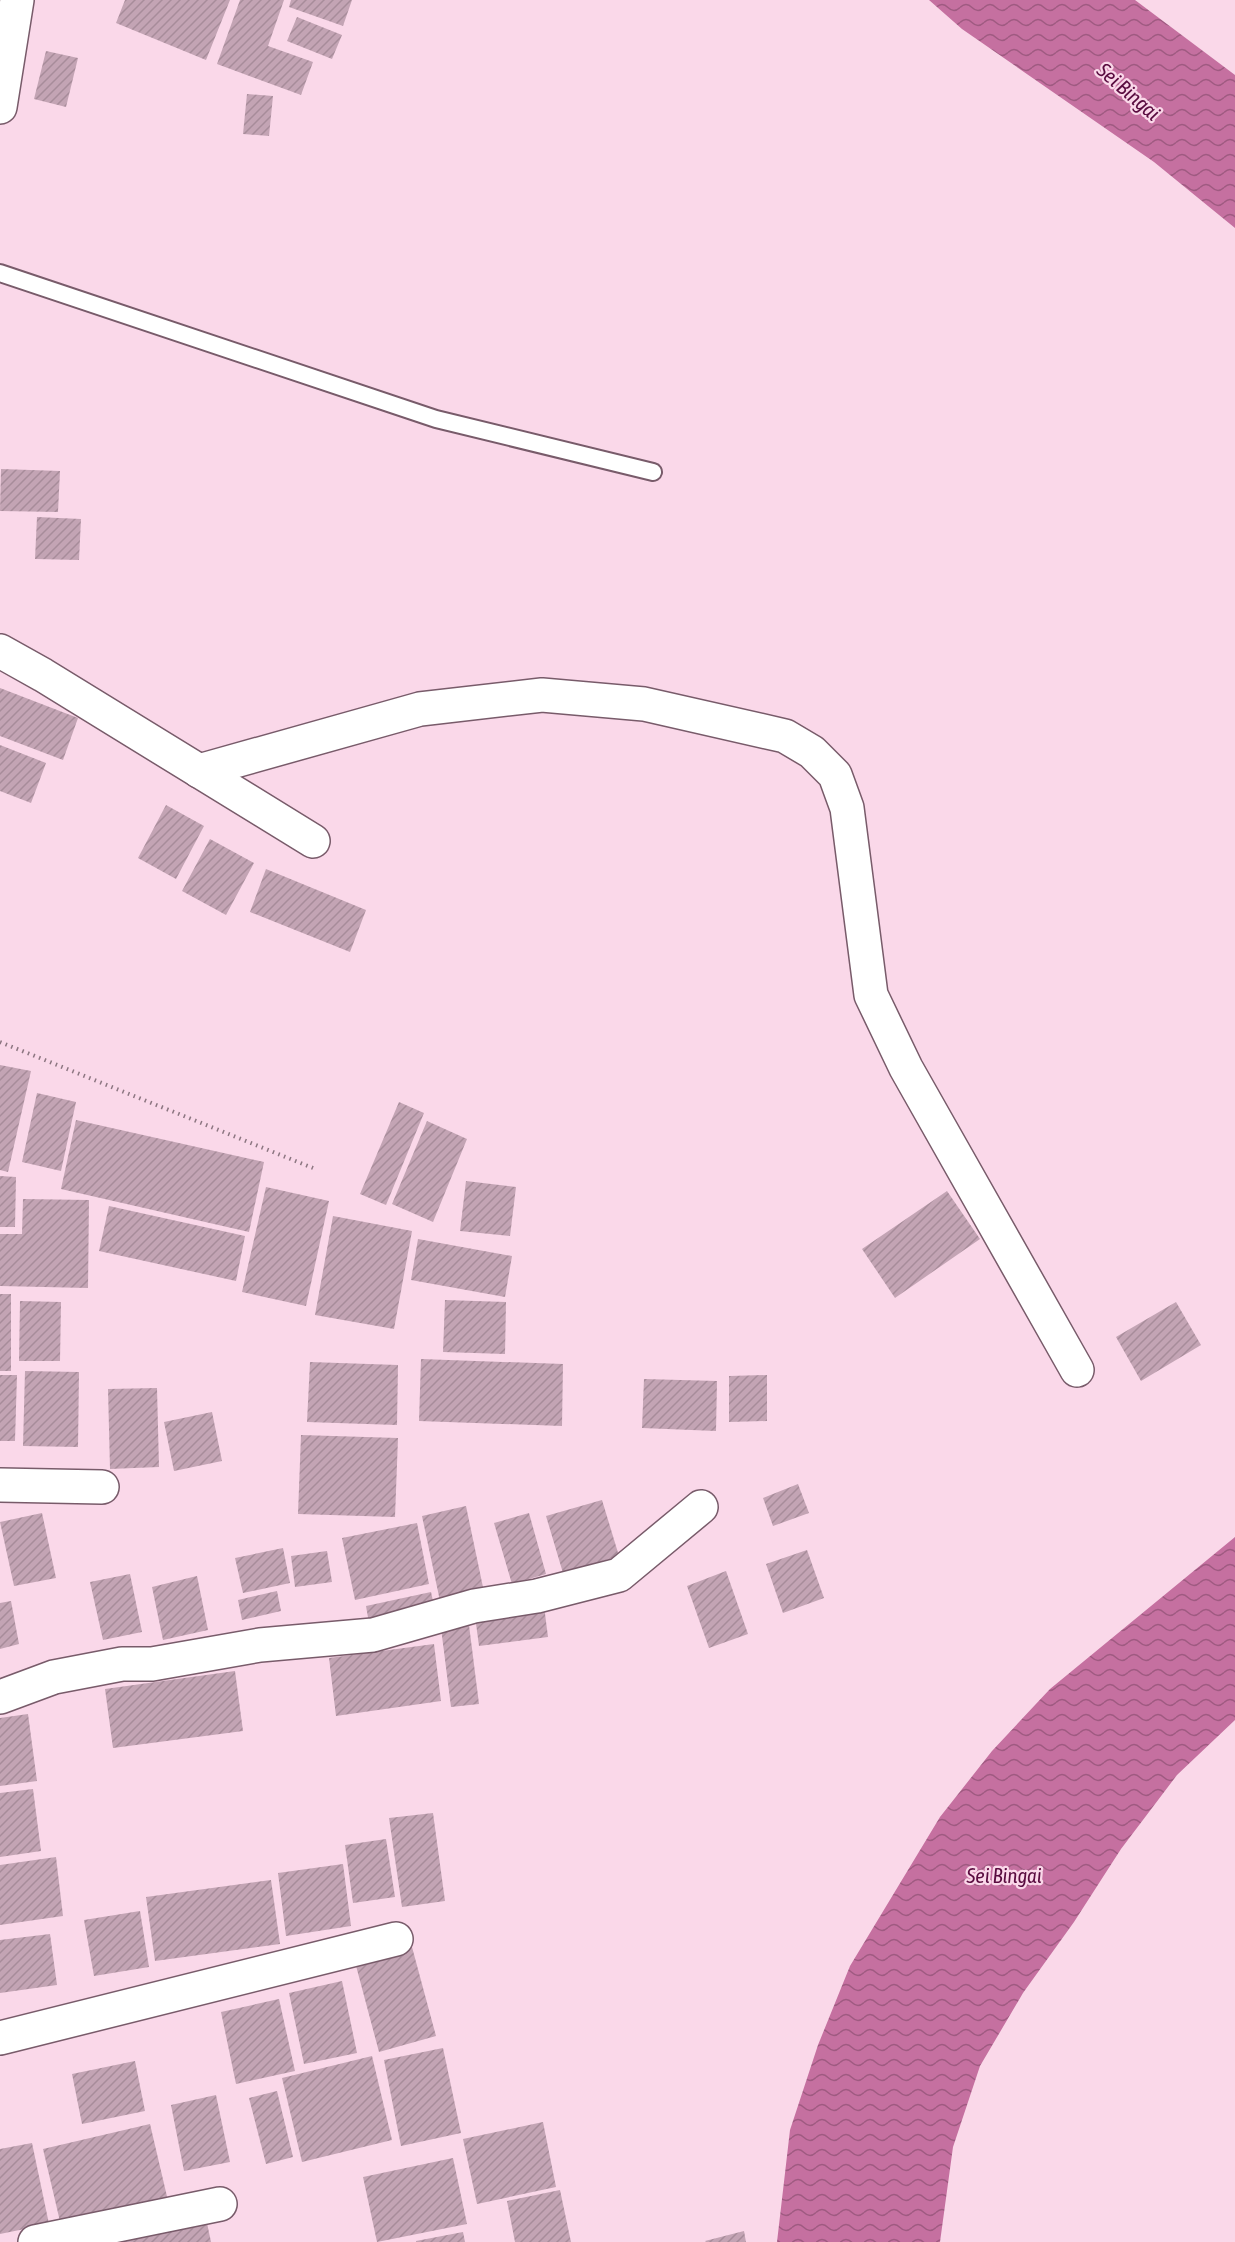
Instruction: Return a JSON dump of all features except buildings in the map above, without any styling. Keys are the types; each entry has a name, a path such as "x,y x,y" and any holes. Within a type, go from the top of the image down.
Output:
{"street":[{"path":"0,107 17,0"},
{"path":"0,651 313,841"},
{"path":"199,771 420,709 542,695 644,704 785,736 812,752 835,775 847,808 870,994 906,1068 1077,1370"},
{"path":"0,1485 102,1487"},
{"path":"0,1697 54,1677 122,1664 152,1664 260,1645 373,1635 474,1606 537,1596 619,1575 701,1507"},
{"path":"0,2038 396,1939"},
{"path":"35,2242 220,2204"}],"lane":[{"path":"0,273 436,419 653,472"}],"path":[{"path":"0,1042 314,1168"}],"water":[{"name":"Sei Bingai","path":"929,0 1135,0 1235,75 1235,228 1154,162 962,29"},
{"name":"Sei Bingai","path":"1235,1537 1235,1720 1177,1775 1121,1849 1074,1922 1023,1993 980,2066 953,2147 940,2242 777,2242 790,2130 818,2045 850,1966 940,1817 992,1751 1050,1689"}]}
